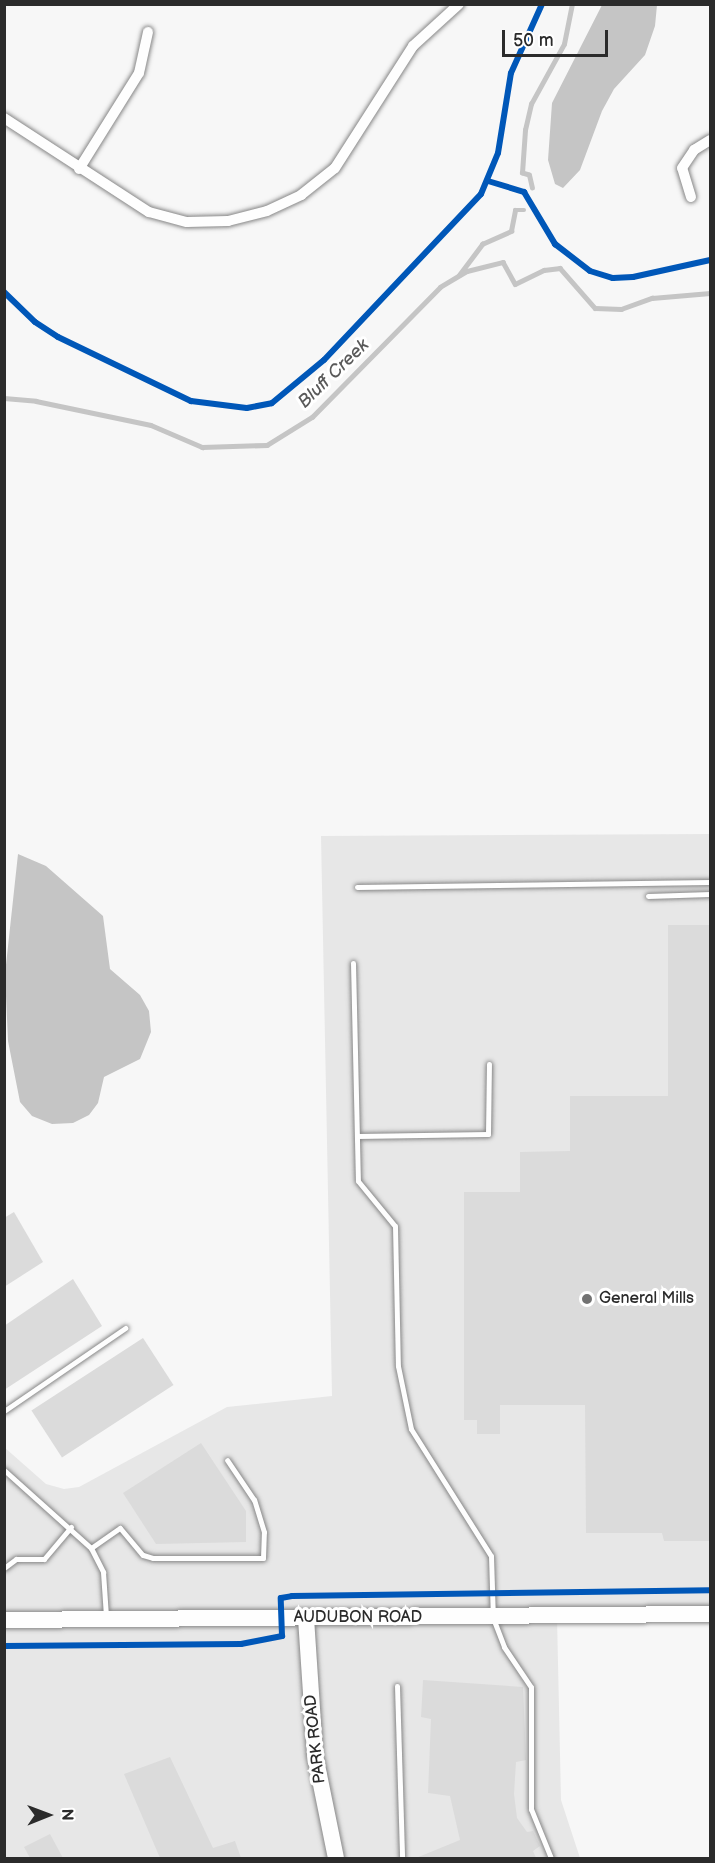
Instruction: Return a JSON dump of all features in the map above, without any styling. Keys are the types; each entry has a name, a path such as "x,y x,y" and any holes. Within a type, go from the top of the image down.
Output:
{"street":[{"path":"4,118 79,169 149,212 187,222 228,221 267,211 300,195 335,168 413,46 459,4"},
{"path":"79,169 139,73 148,32"},
{"path":"690,197 682,168 694,150 711,140"},
{"name":"AUDUBON ROAD","path":"4,1620 493,1618 711,1614"},
{"name":"PARK ROAD","path":"306,1617 315,1755 336,1858"}],"lane":[{"path":"357,887 711,882"},
{"path":"648,896 711,894"},
{"path":"354,963 358,1181 396,1226 398,1366 411,1429 491,1556 493,1618 504,1647 531,1687 531,1809 551,1858"},
{"path":"357,1136 488,1134 489,1064"},
{"path":"4,1411 125,1328"},
{"path":"90,1548 120,1527 143,1555 153,1558 263,1558 264,1532 254,1500 227,1460"},
{"path":"4,1470 71,1527 90,1548 103,1572 106,1618"},
{"path":"4,1568 16,1560 44,1559 71,1527"},
{"path":"397,1686 402,1858"}],"shaded area":[{"path":"602,5 657,5 655,26 645,55 614,89 602,111 580,170 563,188 555,184 548,160 552,103"},
{"path":"710,834 710,1614 557,1617 561,1800 580,1858 5,1858 4,1447 46,1484 64,1489 79,1487 227,1407 332,1396 321,836"},
{"path":"18,854 46,866 103,916 110,969 140,995 149,1011 151,1032 140,1059 104,1077 98,1103 89,1115 73,1123 52,1124 32,1116 20,1102 8,1041 5,974"}],"building":[{"name":"General Mills","path":"668,925 711,925 711,1541 664,1541 662,1533 586,1533 585,1405 500,1405 500,1434 477,1434 477,1420 464,1420 464,1192 520,1192 520,1152 570,1151 570,1096 668,1096"},
{"path":"14,1212 43,1262 4,1287 4,1218"},
{"path":"73,1279 102,1326 4,1390 4,1326"},
{"path":"143,1338 173,1385 62,1457 31,1410"},
{"path":"201,1443 246,1511 246,1542 156,1544 123,1493"},
{"path":"423,1680 523,1687 526,1760 516,1762 514,1794 517,1818 527,1832 533,1831 540,1846 533,1851 536,1858 416,1858 460,1840 450,1796 428,1793 431,1719 421,1717"},
{"path":"170,1757 213,1848 235,1841 241,1858 160,1858 124,1774"},
{"path":"50,1834 63,1858 30,1858 24,1847"}],"waterway":[{"name":"Bluff Creek","path":"532,188 529,175 522,173 525,130 531,104 564,44 572,4"},
{"name":"Bluff Creek","path":"459,275 482,244 511,231 515,210 524,210"},
{"name":"Bluff Creek","path":"4,398 36,401 151,425 202,447 267,445 312,417 440,287 467,271 503,262 515,284 544,270 560,268 595,308 621,309 652,298 710,293"}],"cycle path":[{"path":"4,292 35,322 58,337 191,401 247,408 272,403 324,360 481,194 498,153 511,73 542,4"},
{"path":"488,181 524,192 555,244 590,271 613,278 633,277 710,260"},
{"path":"4,1646 241,1644 282,1636 281,1598 292,1596 710,1590"}],"place":[{"name":"General Mills","path":"587,1299"}]}
